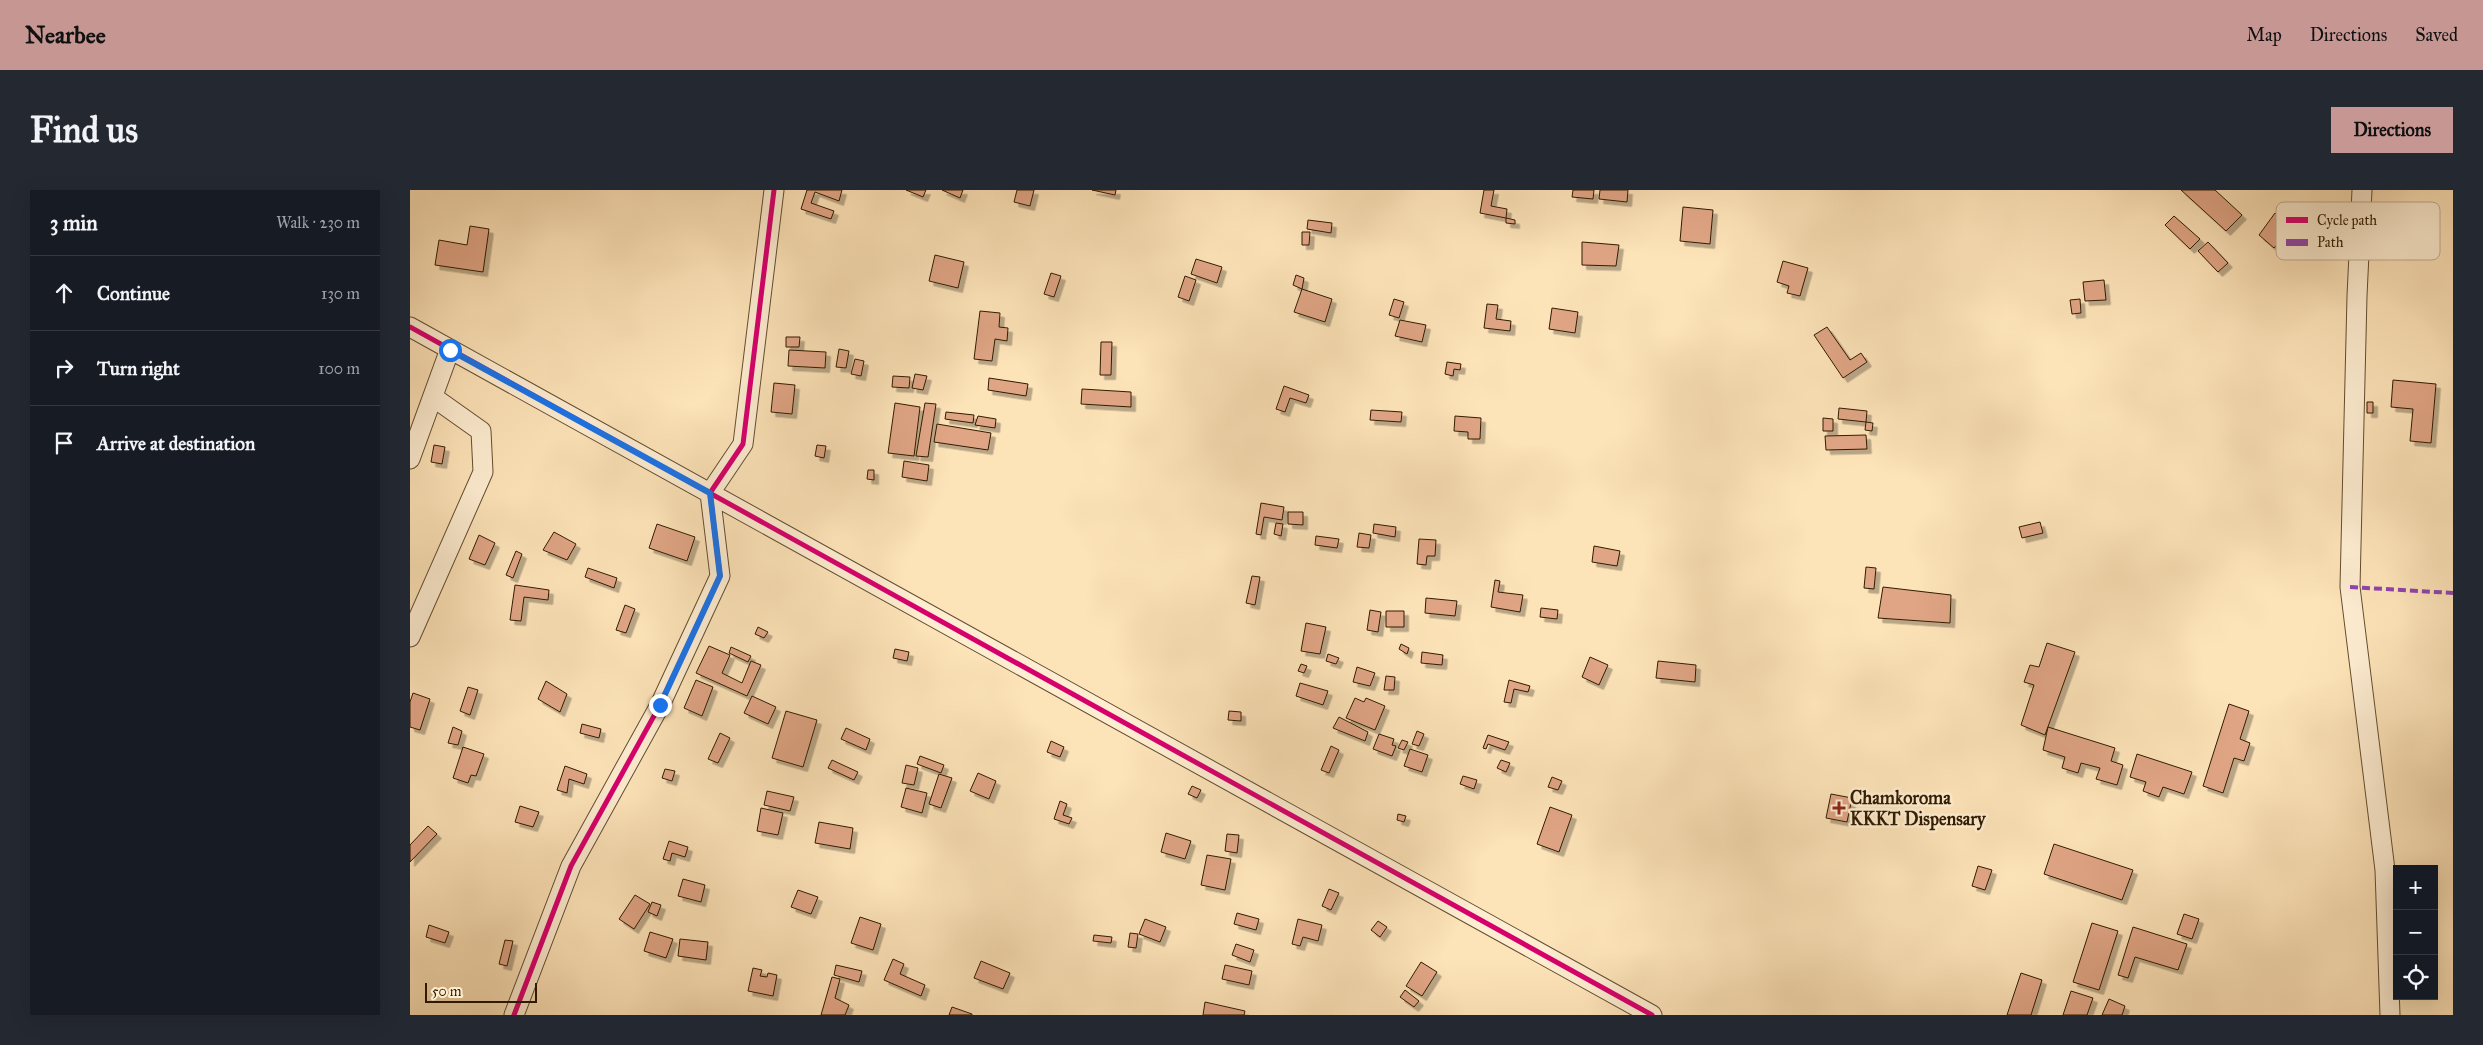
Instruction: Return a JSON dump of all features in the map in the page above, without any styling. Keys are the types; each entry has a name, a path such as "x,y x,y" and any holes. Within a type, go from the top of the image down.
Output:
{"street":[{"path":"514,1015 571,866 660,705 720,576 710,493 743,444 774,190"},
{"path":"2359,260 2350,587 2384,870 2390,1015"},
{"path":"410,327 1652,1015"},
{"path":"410,459 450,350"},
{"path":"410,637 483,472 481,432 433,396"}],"building":[{"path":"807,190 842,190 839,201 815,192 811,203 834,211 831,219 801,209"},
{"path":"906,190 926,190 923,197"},
{"path":"942,190 963,190 960,198"},
{"path":"1017,190 1034,190 1030,206 1014,202"},
{"path":"1092,190 1116,190 1115,195"},
{"path":"1484,190 1494,190 1491,206 1507,209 1506,218 1480,213"},
{"path":"1573,190 1594,190 1593,199 1572,197"},
{"path":"1600,190 1628,190 1627,202 1599,199"},
{"path":"2181,190 2215,190 2242,215 2226,231"},
{"path":"1683,207 1713,210 1710,244 1680,241"},
{"path":"2275,213 2276,246 2274,248 2259,235"},
{"path":"2174,216 2200,239 2190,249 2165,225"},
{"path":"1506,218 1515,220 1515,224 1506,223"},
{"path":"1308,220 1332,223 1331,233 1307,229"},
{"path":"470,226 489,229 483,272 435,265 439,240 467,245"},
{"path":"1302,232 1310,232 1309,245 1302,245"},
{"path":"1582,242 1619,245 1616,266 1582,265"},
{"path":"2208,242 2228,263 2218,272 2198,251"},
{"path":"935,255 964,262 958,288 929,281"},
{"path":"1196,259 1222,267 1217,283 1191,274"},
{"path":"1783,261 1808,268 1800,296 1787,293 1789,286 1777,282"},
{"path":"1051,273 1061,276 1054,297 1044,294"},
{"path":"1296,275 1304,278 1302,289 1293,285"},
{"path":"1185,276 1196,280 1189,301 1178,297"},
{"path":"2104,280 2106,300 2085,301 2083,282"},
{"path":"1302,289 1332,299 1325,322 1294,312"},
{"path":"1394,299 1404,302 1399,318 1389,315"},
{"path":"2080,299 2081,313 2072,314 2070,300"},
{"path":"1487,304 1498,305 1496,319 1511,321 1510,331 1484,328"},
{"path":"1552,308 1578,312 1575,333 1549,329"},
{"path":"980,311 1000,313 999,327 1008,328 1007,341 995,339 992,361 974,359"},
{"path":"1400,320 1426,325 1422,342 1395,336"},
{"path":"1827,327 1850,360 1861,353 1867,362 1843,378 1814,335"},
{"path":"786,337 800,337 799,347 786,347"},
{"path":"1101,342 1112,342 1111,375 1100,375"},
{"path":"839,349 849,351 846,368 836,367"},
{"path":"789,350 826,352 825,368 788,366"},
{"path":"855,359 864,361 861,376 851,374"},
{"path":"1447,362 1461,364 1460,370 1454,369 1453,376 1445,374"},
{"path":"915,374 927,376 923,390 912,388"},
{"path":"893,376 910,377 909,388 892,387"},
{"path":"989,378 1028,384 1026,396 988,390"},
{"path":"2393,380 2436,384 2431,443 2410,441 2413,409 2391,407"},
{"path":"774,383 795,385 792,414 771,412"},
{"path":"1284,386 1309,395 1306,403 1290,398 1285,412 1276,409"},
{"path":"1082,389 1131,392 1131,407 1081,404"},
{"path":"2367,402 2373,402 2373,413 2367,413"},
{"path":"895,403 920,407 914,456 888,453"},
{"path":"925,403 936,404 928,457 916,456"},
{"path":"1839,408 1867,411 1866,422 1838,419"},
{"path":"1371,410 1402,412 1401,422 1370,420"},
{"path":"946,412 974,415 973,423 945,419"},
{"path":"978,416 996,419 995,428 975,425"},
{"path":"1455,416 1481,418 1480,439 1468,439 1468,432 1454,431"},
{"path":"1823,418 1833,419 1833,431 1823,431"},
{"path":"1866,422 1873,423 1872,431 1865,430"},
{"path":"937,424 991,433 988,450 934,442"},
{"path":"1866,435 1867,449 1826,450 1825,436"},
{"path":"434,445 445,447 442,464 431,462"},
{"path":"817,445 826,446 824,458 815,456"},
{"path":"904,461 929,465 927,481 902,477"},
{"path":"868,470 874,470 874,480 867,479"},
{"path":"1261,503 1284,507 1282,520 1264,517 1261,535 1256,534"},
{"path":"1288,512 1303,512 1303,525 1288,524"},
{"path":"2040,522 2043,533 2022,538 2019,527"},
{"path":"1276,523 1283,524 1281,536 1274,534"},
{"path":"657,524 695,537 687,561 649,548"},
{"path":"1374,524 1396,527 1395,537 1373,533"},
{"path":"554,532 576,544 567,560 543,550"},
{"path":"1359,533 1371,535 1369,548 1357,547"},
{"path":"479,535 495,543 485,565 469,559"},
{"path":"1316,536 1339,539 1337,548 1315,545"},
{"path":"1419,539 1436,540 1435,556 1427,556 1426,565 1417,564"},
{"path":"1594,546 1620,551 1617,566 1592,562"},
{"path":"516,551 522,554 513,578 506,575"},
{"path":"1866,567 1876,568 1874,589 1864,588"},
{"path":"588,568 617,578 614,588 585,577"},
{"path":"1252,576 1260,577 1255,605 1246,603"},
{"path":"1495,580 1500,581 1498,592 1523,595 1520,612 1491,607"},
{"path":"515,585 549,590 548,600 524,597 521,621 510,620"},
{"path":"1883,587 1951,595 1950,623 1878,618"},
{"path":"1426,598 1457,601 1455,616 1425,613"},
{"path":"625,605 635,609 626,633 616,630"},
{"path":"1541,608 1558,610 1557,619 1540,617"},
{"path":"1370,610 1381,612 1378,632 1367,630"},
{"path":"1386,611 1404,611 1404,627 1386,627"},
{"path":"1306,623 1326,627 1320,654 1301,651"},
{"path":"758,627 768,632 764,638 755,634"},
{"path":"2047,643 2075,652 2045,735 2021,725 2034,685 2024,682 2030,665 2039,667"},
{"path":"1401,644 1409,648 1407,654 1399,649"},
{"path":"709,646 730,655 722,673 742,683 751,661 761,665 747,696 696,673"},
{"path":"731,647 751,656 748,662 729,653"},
{"path":"895,649 909,652 907,661 893,658"},
{"path":"1422,652 1443,655 1442,665 1421,663"},
{"path":"1328,654 1339,658 1336,664 1326,661"},
{"path":"1590,657 1608,665 1599,685 1582,677"},
{"path":"1658,661 1696,665 1695,682 1656,678"},
{"path":"1301,664 1307,666 1304,673 1298,671"},
{"path":"1357,667 1375,673 1370,686 1353,682"},
{"path":"1386,676 1395,677 1394,690 1384,690"},
{"path":"696,680 713,687 702,716 684,708"},
{"path":"1509,680 1530,686 1528,692 1514,689 1511,703 1504,702"},
{"path":"546,681 567,694 560,712 538,699"},
{"path":"1300,683 1328,691 1323,705 1296,696"},
{"path":"468,687 478,690 470,715 460,711"},
{"path":"413,693 430,699 420,730 410,727 410,702"},
{"path":"752,696 776,707 768,724 744,713"},
{"path":"1355,698 1364,702 1366,698 1385,706 1375,730 1346,718"},
{"path":"2229,704 2249,711 2240,739 2250,743 2244,761 2234,758 2223,793 2203,786"},
{"path":"786,711 817,720 803,767 772,758"},
{"path":"1229,711 1241,712 1241,721 1228,720"},
{"path":"1339,717 1368,732 1365,741 1333,728"},
{"path":"582,724 601,729 599,738 580,733"},
{"path":"453,727 462,731 458,745 448,743"},
{"path":"2048,727 2115,748 2111,761 2123,765 2117,785 2096,779 2100,768 2081,763 2078,773 2062,768 2065,757 2043,750"},
{"path":"846,728 870,739 866,750 841,739"},
{"path":"1417,731 1424,734 1419,746 1412,744"},
{"path":"720,733 730,738 718,763 708,759"},
{"path":"1379,734 1394,739 1392,745 1396,746 1392,756 1373,749"},
{"path":"1488,735 1509,742 1505,750 1488,744 1486,749 1483,748"},
{"path":"1402,740 1408,742 1404,750 1398,748"},
{"path":"1051,741 1064,747 1060,757 1047,752"},
{"path":"1331,746 1339,750 1329,773 1321,770"},
{"path":"463,747 484,754 476,776 471,775 468,783 453,778"},
{"path":"1410,749 1428,755 1422,772 1404,766"},
{"path":"2137,754 2192,772 2184,794 2163,787 2159,797 2143,791 2146,782 2130,777"},
{"path":"920,756 944,765 941,773 917,764"},
{"path":"832,760 858,772 854,780 828,768"},
{"path":"1501,760 1510,763 1506,772 1497,768"},
{"path":"906,765 918,768 914,785 902,783"},
{"path":"565,766 587,774 584,784 569,779 567,793 557,790"},
{"path":"665,769 675,771 672,781 662,778"},
{"path":"978,773 996,781 989,799 970,791"},
{"path":"939,774 952,778 941,808 929,804"},
{"path":"1463,776 1477,780 1474,789 1460,784"},
{"path":"1552,777 1562,781 1558,790 1548,787"},
{"path":"1192,786 1201,790 1197,798 1188,794"},
{"path":"906,788 927,793 922,813 901,807"},
{"path":"767,791 794,797 790,811 764,805"},
{"name":"Chamkoroma KKKT Dispensary","path":"1831,794 1852,798 1847,822 1826,818"},
{"path":"1060,801 1067,804 1063,815 1072,818 1069,824 1054,819"},
{"path":"520,806 539,812 533,827 515,822"},
{"path":"1550,807 1572,815 1559,852 1537,844"},
{"path":"761,808 783,813 778,835 757,831"},
{"path":"1398,814 1406,816 1404,822 1397,820"},
{"path":"819,822 853,828 850,849 815,843"},
{"path":"428,826 437,834 410,862 410,845"},
{"path":"1166,833 1191,841 1185,859 1161,852"},
{"path":"1227,834 1239,835 1237,853 1225,851"},
{"path":"669,841 688,847 685,857 672,853 670,861 663,859"},
{"path":"2054,844 2133,870 2122,900 2044,874"},
{"path":"1207,855 1231,859 1225,890 1201,885"},
{"path":"1978,866 1992,870 1985,890 1972,886"},
{"path":"683,879 705,885 701,902 678,896"},
{"path":"1329,889 1339,893 1331,910 1322,906"},
{"path":"798,890 818,897 811,914 791,907"},
{"path":"635,895 650,904 634,929 619,919"},
{"path":"652,902 661,905 657,916 648,912"},
{"path":"1237,913 1259,919 1256,930 1234,924"},
{"path":"2184,914 2199,919 2192,939 2177,934"},
{"path":"860,917 881,924 873,950 851,943"},
{"path":"1145,919 1166,927 1160,942 1139,934"},
{"path":"1298,919 1322,925 1318,941 1303,937 1300,946 1292,944"},
{"path":"1378,921 1387,927 1380,937 1371,930"},
{"path":"2092,923 2118,931 2099,990 2073,982"},
{"path":"429,925 449,932 445,943 426,937"},
{"path":"2133,927 2187,944 2178,970 2135,957 2128,978 2118,975"},
{"path":"650,932 673,939 666,958 644,951"},
{"path":"1130,933 1138,934 1136,948 1128,947"},
{"path":"1094,935 1112,937 1111,943 1093,941"},
{"path":"680,939 708,942 706,960 678,956"},
{"path":"505,940 513,941 507,966 499,964"},
{"path":"1236,944 1254,950 1250,962 1232,955"},
{"path":"893,959 904,964 900,974 925,985 921,996 884,980"},
{"path":"981,961 1010,973 1003,989 974,978"},
{"path":"1421,962 1437,972 1422,996 1406,986"},
{"path":"836,965 862,971 859,982 834,975"},
{"path":"1225,965 1252,971 1249,985 1222,979"},
{"path":"753,968 762,970 760,976 767,977 768,973 777,975 773,996 748,991"},
{"path":"2021,973 2042,980 2031,1015 2007,1015"},
{"path":"832,977 840,979 835,998 849,1005 845,1015 821,1015"},
{"path":"1405,990 1419,1001 1414,1007 1400,997"},
{"path":"2071,991 2093,998 2087,1015 2063,1015"},
{"path":"2109,999 2125,1006 2122,1015 2102,1015"},
{"path":"1205,1002 1245,1011 1244,1015 1203,1015"},
{"path":"952,1007 972,1014 972,1015 949,1015"}],"marked path":[{"path":"2350,587 2453,593"}],"cycle path":[{"path":"514,1015 571,866 660,705 720,576 710,493 743,444 774,190"},
{"path":"410,327 1652,1015"}],"place":[{"name":"Chamkoroma KKKT Dispensary","path":"1839,808"}],"route":[{"path":"450,350 710,493 720,576 660,705"}]}
